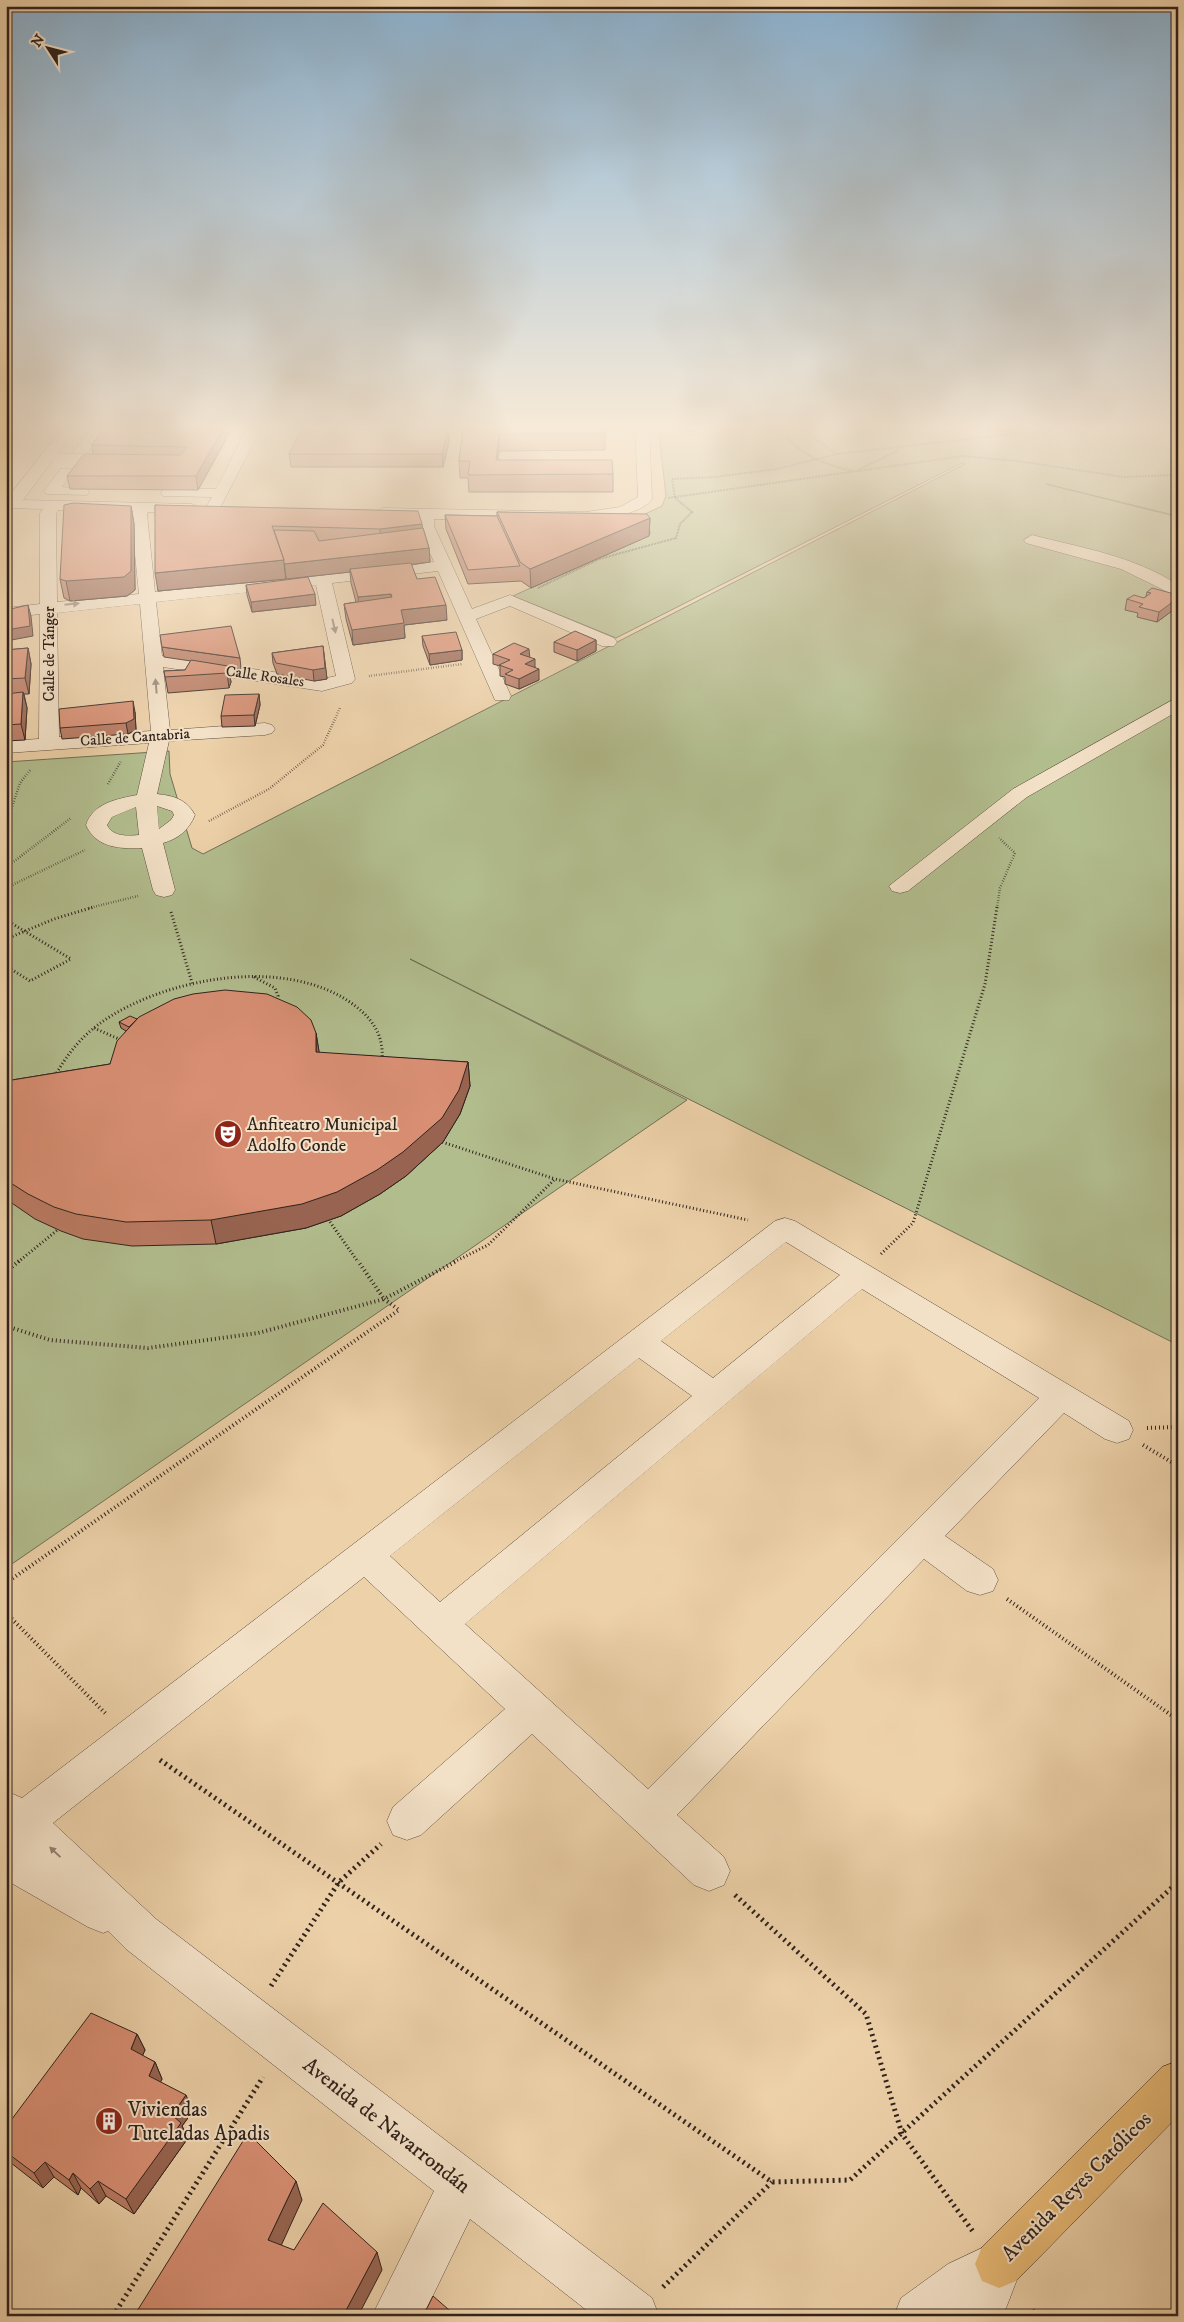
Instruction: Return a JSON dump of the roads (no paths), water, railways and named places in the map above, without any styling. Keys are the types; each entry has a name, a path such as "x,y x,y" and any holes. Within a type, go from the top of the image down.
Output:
{"main road":[{"name":"Avenida Reyes Católicos","path":"987,2248 1178,2084"}],"street":[{"name":"Calle de Tánger","path":"48,533 49,744"},
{"path":"140,533 161,734 146,799 147,824 164,890"},
{"path":"429,533 502,696"},
{"path":"1032,540 1120,563 1157,577 1178,592"},
{"path":"6,613 444,566"},
{"name":"Calle Rosales","path":"154,660 322,685 346,679 323,578"},
{"path":"467,617 510,600 608,642"},
{"path":"900,886 1020,793 1178,703"},
{"name":"Calle de Cantabria","path":"6,747 161,734 265,729"},
{"path":"146,799 159,800 179,806 184,811 185,818 175,831 152,840 128,842 109,838 101,833 97,826 99,819 117,806 146,799"},
{"path":"12,1830 785,1228 1117,1430"},
{"path":"439,1624 861,1274"},
{"path":"639,1342 715,1396"},
{"path":"649,1816 1061,1396"},
{"path":"921,1538 980,1580"},
{"path":"364,1556 709,1871"},
{"path":"393,1833 532,1709"},
{"name":"Avenida de Navarrondán","path":"12,1830 141,1934 635,2315"},
{"path":"397,2316 463,2183"},
{"path":"978,2316 987,2248"},
{"name":"Avenida Reyes Católicos","path":"919,2316 965,2281 987,2248"}],"place":[{"name":"Anfiteatro Municipal Adolfo Conde","path":"228,1134"},
{"name":"Viviendas Tuteladas Apadis","path":"109,2121"}]}
